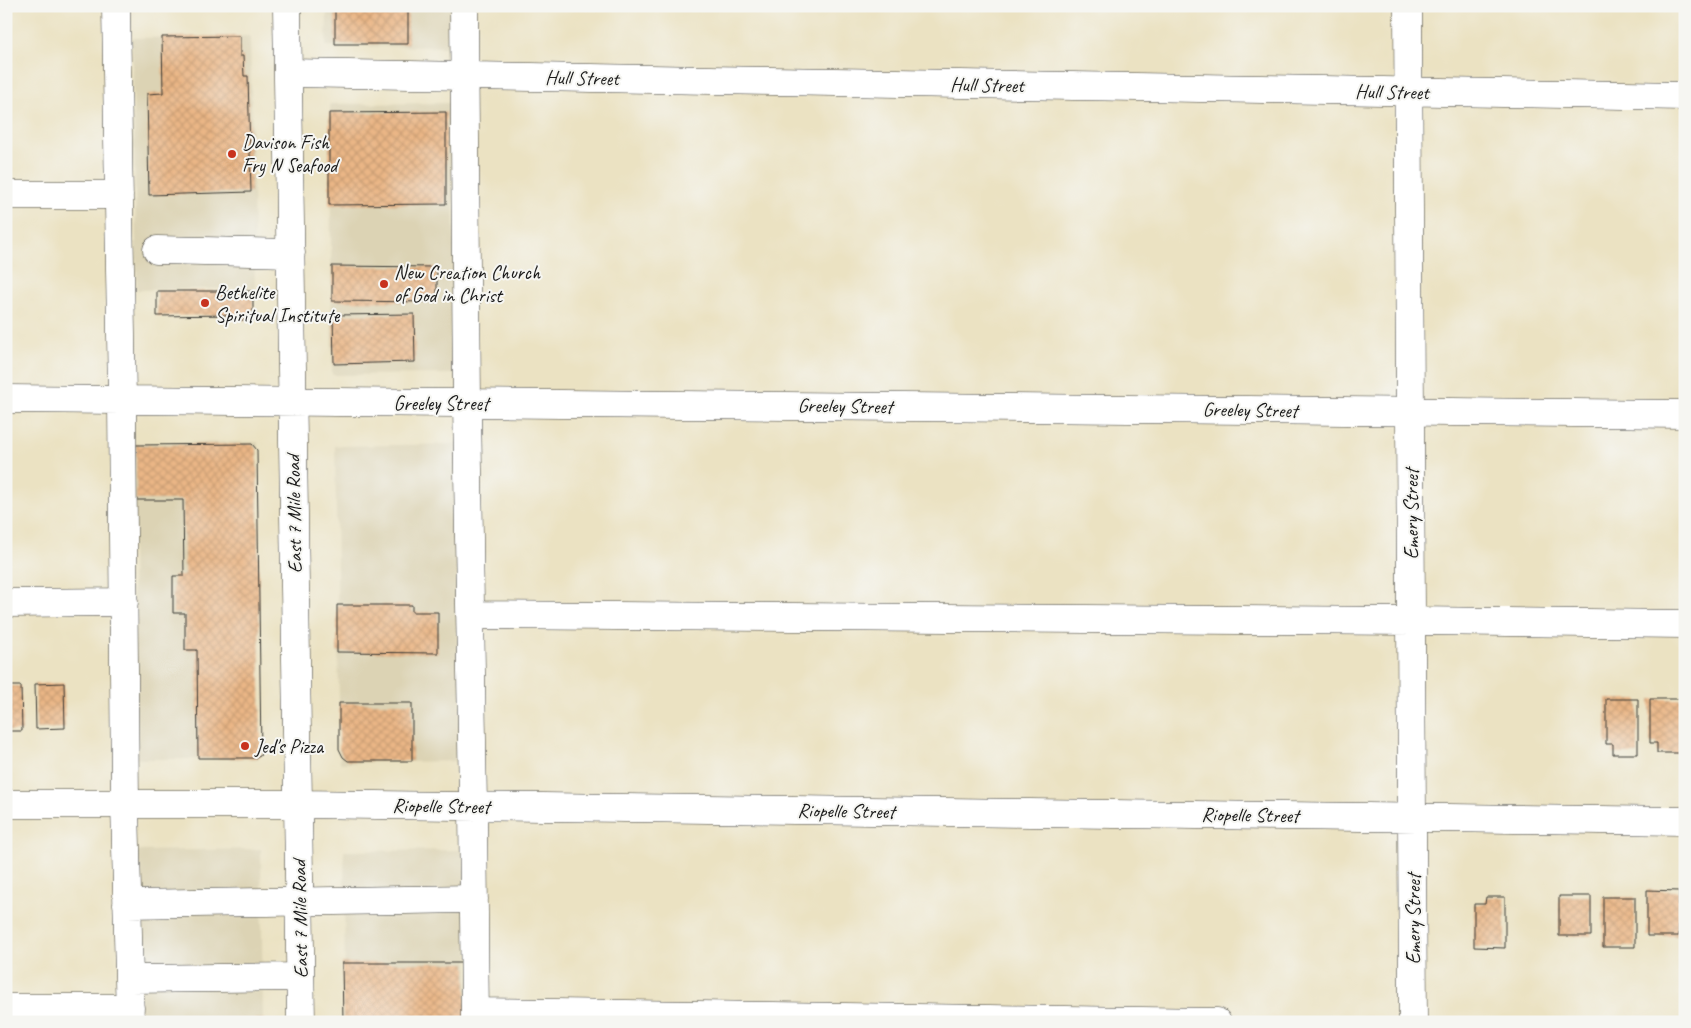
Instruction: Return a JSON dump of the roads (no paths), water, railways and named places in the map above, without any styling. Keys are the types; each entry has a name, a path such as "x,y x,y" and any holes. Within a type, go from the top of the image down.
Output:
{"street":[{"path":"6,1008 130,1015 125,804 122,400 116,6"},
{"name":"East 7 Mile Road","path":"287,6 301,1022"},
{"path":"464,6 475,1017 1217,1022"},
{"name":"Emery Street","path":"1408,6 1413,1022"},
{"name":"Hull Street","path":"288,73 1409,93 1685,96"},
{"path":"6,195 119,195"},
{"path":"157,250 291,253"},
{"name":"Greeley Street","path":"6,399 1685,414"},
{"path":"6,603 124,602"},
{"path":"470,615 1685,624"},
{"name":"Riopelle Street","path":"6,804 298,804 1685,821"},
{"path":"127,904 474,899"},
{"path":"130,979 300,977"}],"place":[{"name":"Davison Fish Fry N Seafood","path":"232,154"},
{"name":"New Creation Church of God in Christ","path":"384,284"},
{"name":"Bethelite Spiritual Institute","path":"205,303"},
{"name":"Jed's Pizza","path":"245,746"}]}
